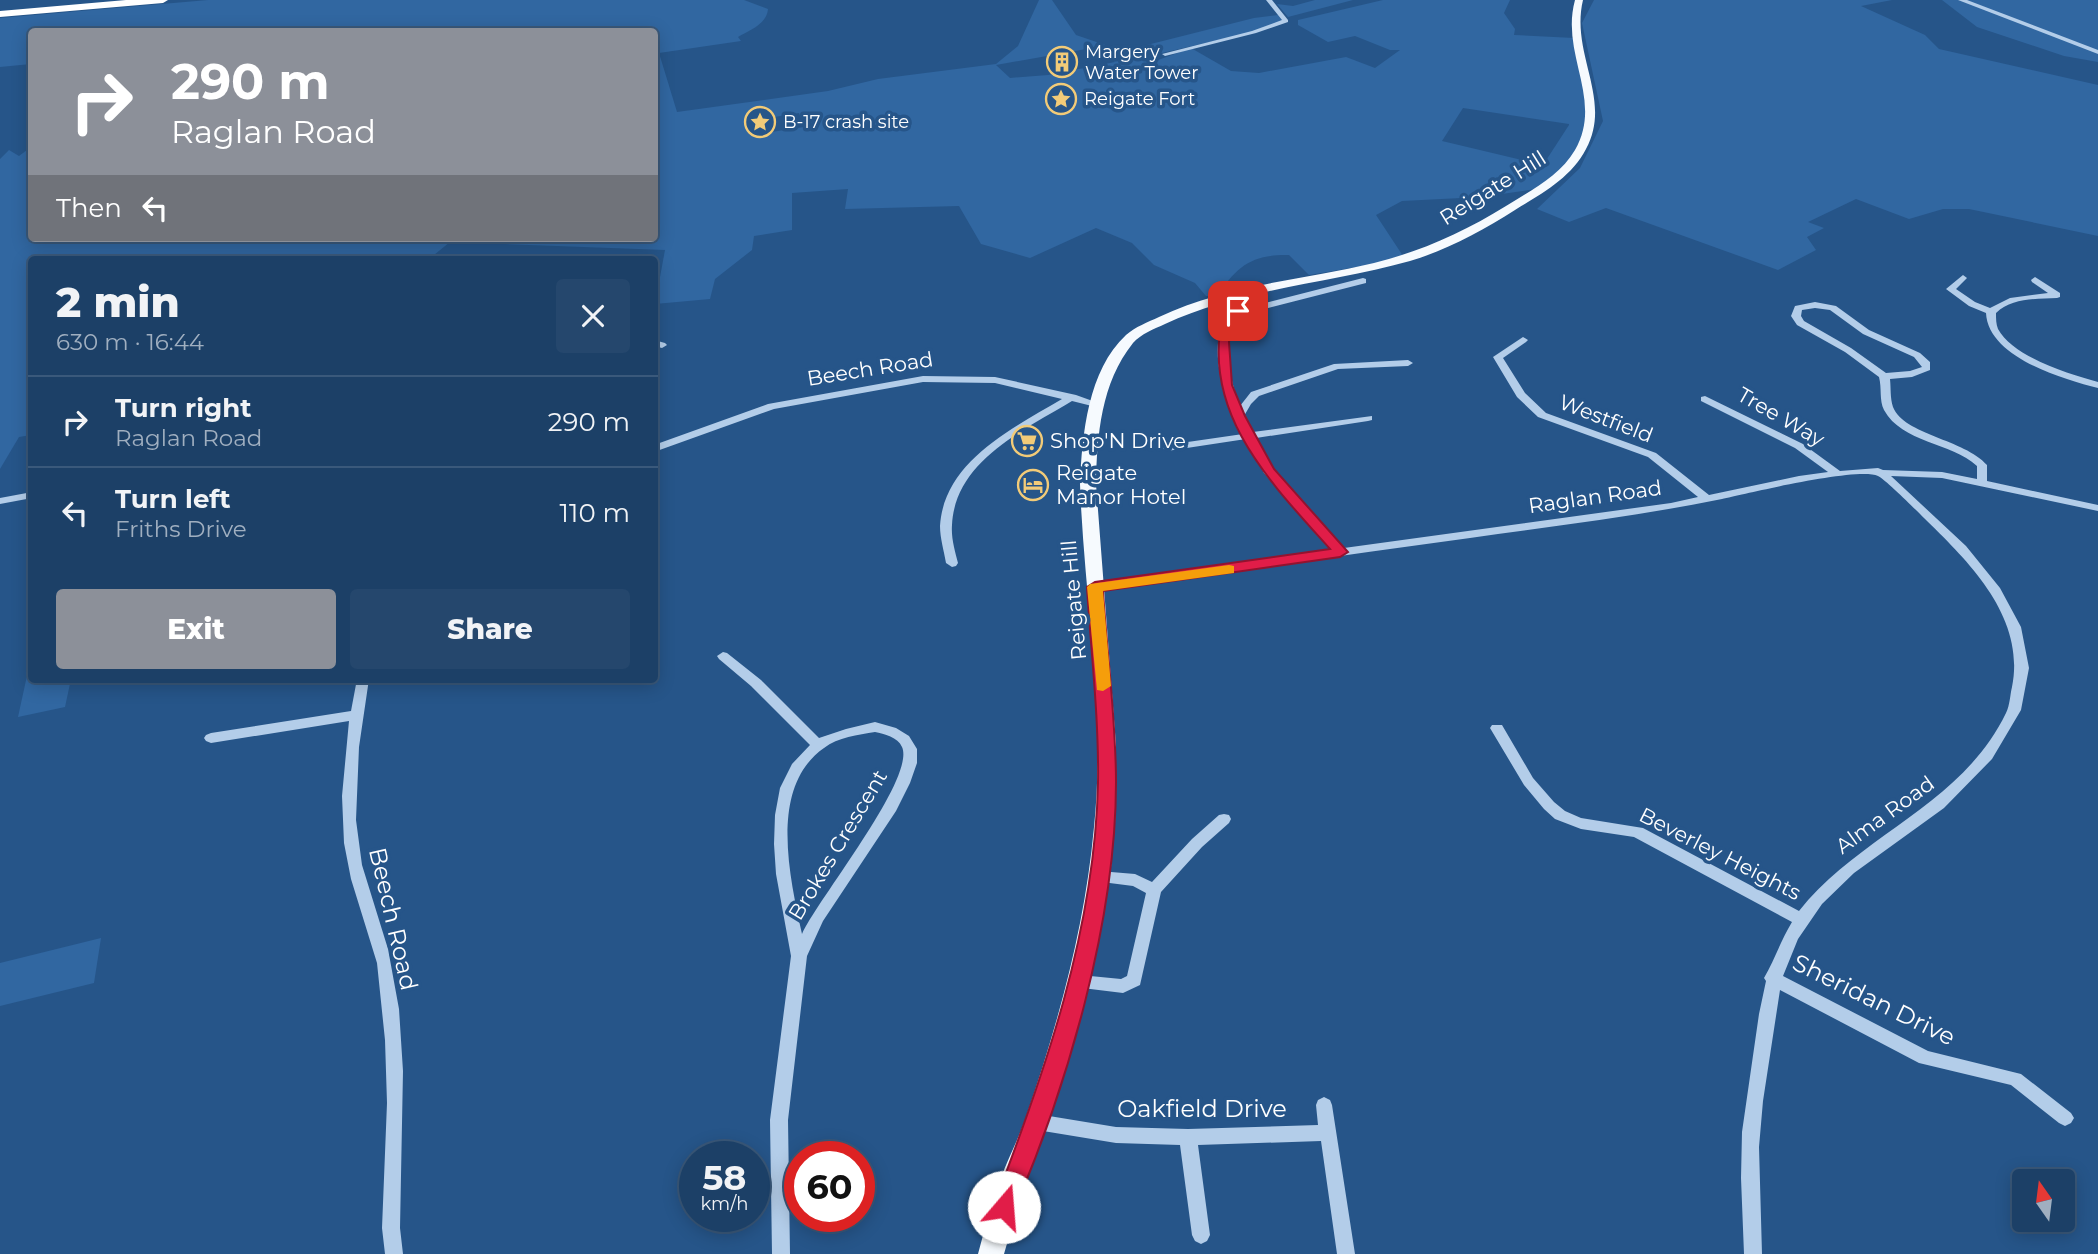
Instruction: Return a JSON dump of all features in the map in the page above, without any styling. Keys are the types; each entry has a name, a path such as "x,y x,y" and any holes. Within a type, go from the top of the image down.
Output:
{"highway":[{"path":"0,7 89,0"},
{"path":"0,14 163,0"}],"main road":[{"name":"Reigate Hill","path":"991,1254 1011,1184 1037,1122 1080,982 1099,877 1107,783 1087,481 1096,404 1110,368 1130,338 1174,313 1217,296 1405,259 1440,247 1472,232 1567,170 1583,146 1592,116 1591,91 1574,38 1573,22 1579,0"}],"street":[{"path":"1165,54 1254,32 1286,21 1269,0"},
{"path":"1961,0 2098,52"},
{"path":"1963,278 1950,289 1972,304 1991,312"},
{"path":"1991,312 2011,301 2057,295 2035,280"},
{"path":"1340,552 1268,471 1248,437 1226,385 1223,342 1229,315 1363,281"},
{"path":"1884,376 1912,374 1927,369 1927,364 1917,355 1877,338 1832,309 1815,305 1798,308 1796,316 1807,328 1848,350 1884,376 1891,413 1909,427 1966,451 1982,465 1982,481"},
{"path":"1991,312 1992,327 2015,350 2050,370 2098,385"},
{"name":"Westfield","path":"1523,340 1498,357 1529,406 1542,415 1651,455 1706,498"},
{"path":"1239,416 1255,394 1322,369 1353,364 1408,363"},
{"name":"Beech Road","path":"658,445 772,406 909,381 951,378 995,380 1096,404"},
{"path":"953,563 945,524 956,485 979,457 1004,438 1072,397"},
{"name":"Tree Way","path":"1705,399 1799,446 1836,473"},
{"path":"1167,448 1368,418"},
{"name":"Alma Road","path":"1753,1254 1751,1135 1772,978 1802,920 1843,871 1938,805 1987,762 2018,717 2028,665 2009,603 1955,538 1878,471"},
{"name":"Raglan Road","path":"1095,587 1706,498 1836,473 1922,473 1982,481 2098,508"},
{"path":"0,501 28,496"},
{"path":"723,656 756,683 818,745"},
{"name":"Beech Road","path":"362,683 355,715 350,819 355,864 370,908 387,976 396,1045 391,1228 394,1254"},
{"path":"211,738 355,715"},
{"name":"Brokes Crescent","path":"782,1254 779,1120 799,956 787,890 780,820 792,779 803,760 818,745 838,735 875,727 900,735 911,750 912,764 891,804 818,917 799,956"},
{"name":"Beverley Heights","path":"1497,728 1538,791 1558,814 1573,821 1608,824 1638,832 1802,920"},
{"path":"1080,982 1123,986 1134,980 1154,890 1197,843 1224,819"},
{"path":"1099,877 1135,880 1154,890"},
{"name":"Sheridan Drive","path":"1772,978 1925,1058 2015,1079 2065,1118"},
{"path":"1324,1105 1346,1254"},
{"name":"Oakfield Drive","path":"1037,1122 1116,1135 1188,1137 1327,1133"},
{"path":"1188,1137 1201,1235"}],"shaded area":[{"path":"208,0 744,0 768,9 761,23 738,37 741,41 659,53 677,112 828,91 878,79 996,64 1018,46 1039,0 1052,0 1076,35 1123,51 1254,18 1278,15 1283,21 1258,31 1140,58 1150,63 1191,48 1231,71 1259,73 1346,57 1375,68 1400,50 1390,50 1355,36 1328,42 1298,25 1298,20 1383,0 1510,0 1504,13 1515,29 1514,35 1574,38 1591,91 1583,146 1543,188 1481,197 1402,201 1376,215 1405,259 1309,275 1289,255 1265,257 1239,270 1217,296 1206,296 1195,283 1154,265 1132,243 1096,228 1030,258 981,244 959,206 845,209 848,189 792,193 792,230 754,236 752,250 715,279 710,299 658,304 665,250 450,242 658,242 658,28 28,28 28,64 0,67 0,18","holes":["1092,48 1115,62 1048,75 1010,78 996,65","1463,108 1569,124 1569,125 1543,165 1442,141","799,113 804,127 765,133 750,121"]},
{"path":"1315,0 1353,0 1288,17 1277,4 1293,6"},
{"path":"1594,0 1892,0 1861,6 1925,35 1939,49 2098,85 2098,236 1969,209 1943,209 1909,219 1856,199 1808,222 1824,228 1807,237 1816,250 1778,270 1606,208 1569,222 1537,209 1580,168 1603,121 1582,23"},
{"path":"1942,0 2098,0 2098,62 2064,56 1977,27"},
{"path":"28,149 28,242 450,242 433,256 28,256 28,436 19,437 0,469 0,159 9,150 19,156"},
{"path":"28,671 28,683 70,683 65,707 18,717"},
{"path":"101,938 94,983 0,1006 0,963"}],"slow traffic":[{"path":"1103,686 1095,587 1229,569"}],"place":[{"name":"Margery Water Tower","path":"1062,62"},
{"name":"Reigate Fort","path":"1061,99"},
{"name":"B-17 crash site","path":"760,122"},
{"name":"Shop'N Drive","path":"1027,441"},
{"name":"Reigate Manor Hotel","path":"1033,485"}],"route":[{"path":"1004,1207 1037,1122 1080,982 1099,877 1107,783 1095,587 1152,581 1340,552 1268,471 1239,416 1226,385 1223,366 1226,323 1229,315 1238,311"}]}
